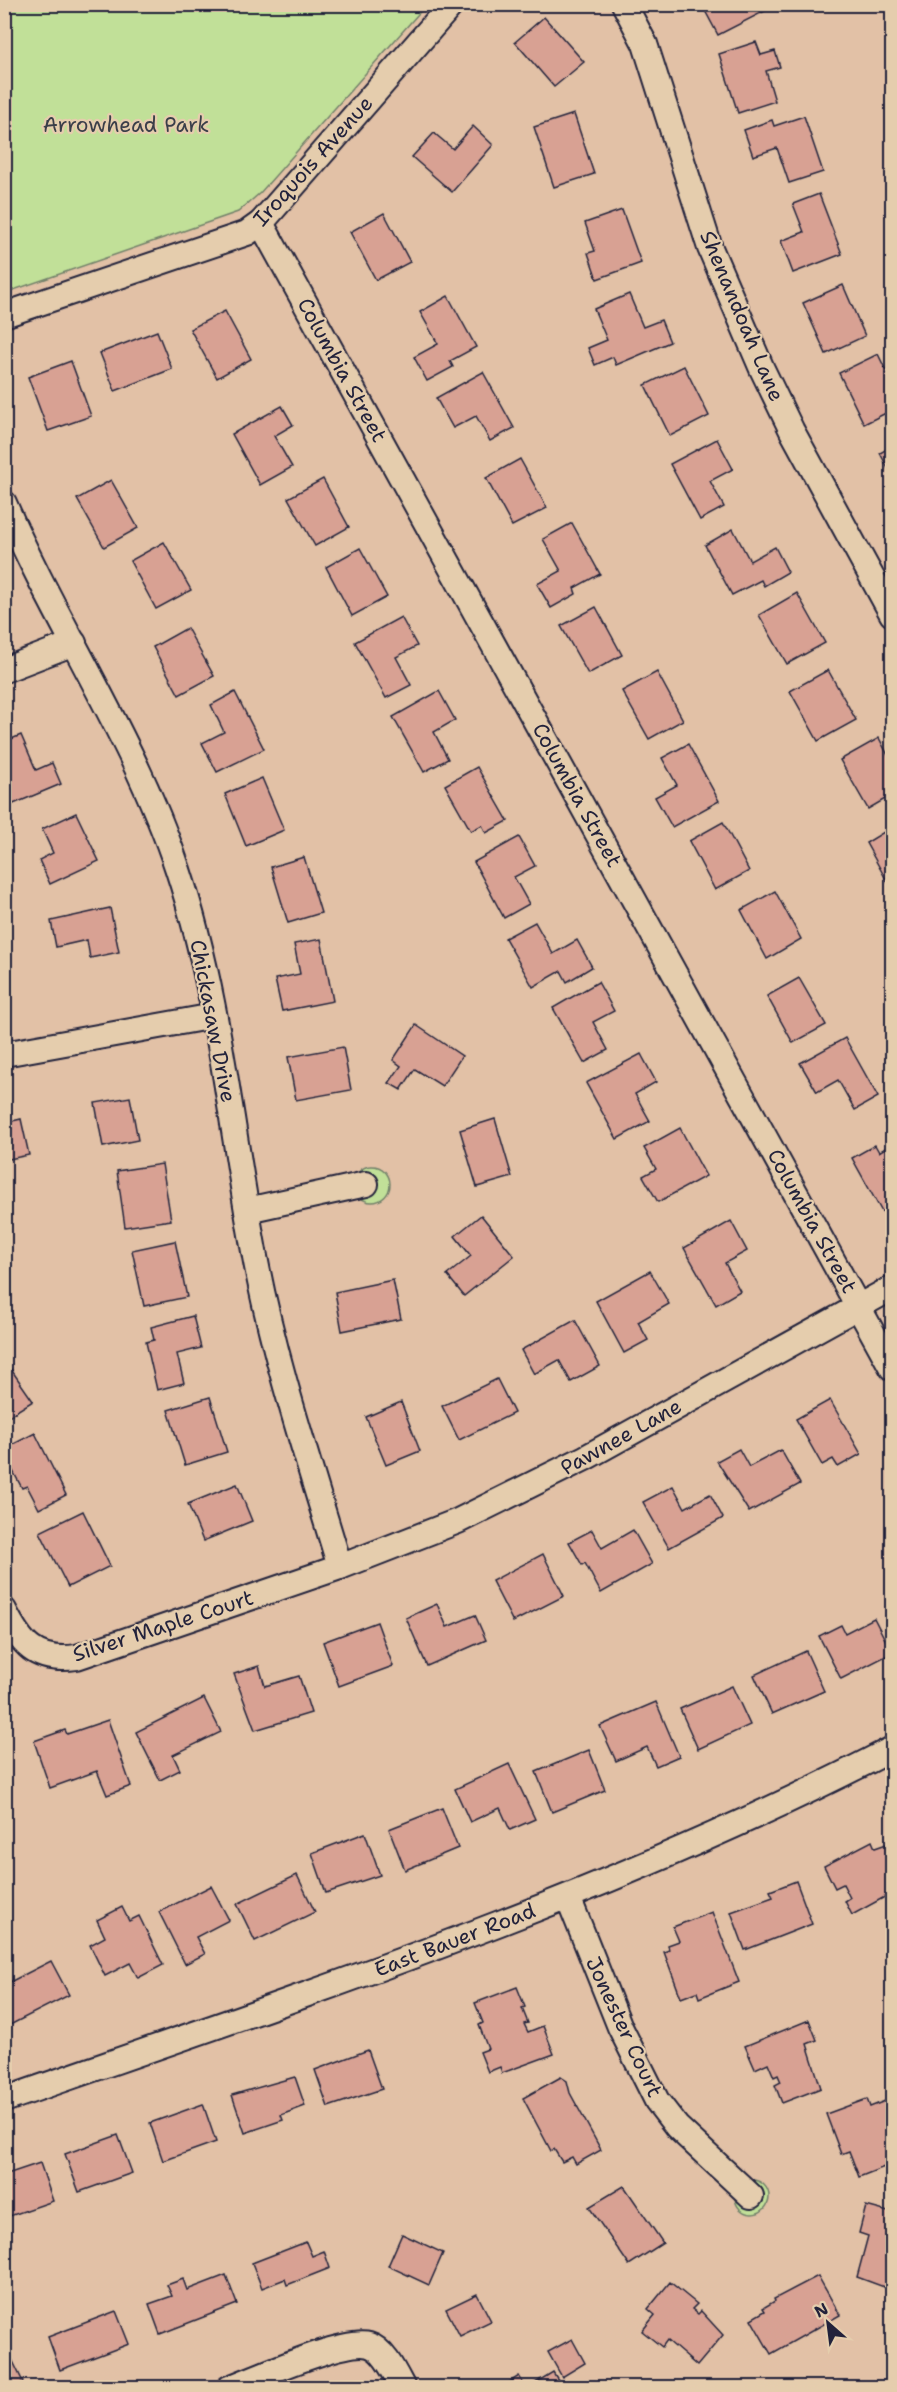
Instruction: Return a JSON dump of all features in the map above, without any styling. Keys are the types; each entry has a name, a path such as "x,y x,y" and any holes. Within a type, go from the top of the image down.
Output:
{"street":[{"name":"Iroquois Avenue","path":"4,315 247,233 261,223 452,4"},
{"name":"Shenandoah Lane","path":"624,4 645,44 714,259 762,369 792,430 892,614"},
{"name":"Columbia Street","path":"261,223 892,1368"},
{"name":"Chickasaw Drive","path":"4,503 26,555 131,753 159,816 191,911 214,1016 267,1312 291,1405 340,1566"},
{"path":"4,669 74,643"},
{"path":"4,1054 214,1016"},
{"path":"247,1210 366,1184"},
{"name":"Pawnee Lane","path":"340,1566 409,1542 518,1493 892,1288"},
{"name":"Silver Maple Court","path":"4,1610 26,1646 36,1653 59,1660 77,1657 340,1566"},
{"name":"East Bauer Road","path":"4,2100 414,1957 568,1898 817,1788 892,1749"},
{"name":"Jonester Court","path":"568,1898 620,2027 657,2101 677,2127 751,2196"},
{"path":"229,2388 319,2354 356,2344 371,2345 381,2354 403,2388"}],"green space":[{"name":"Arrowhead Park","path":"4,5 426,5 260,193 238,212 5,293"},
{"path":"372,1166 385,1171 390,1184 385,1197 372,1202 359,1197 354,1184 359,1171"},
{"path":"752,2180 764,2185 769,2197 764,2209 752,2214 740,2209 735,2197 740,2185"}],"building":[{"path":"762,4 765,11 718,35 702,5"},
{"path":"886,4 892,4 892,33"},
{"path":"544,17 584,62 554,87 515,42"},
{"path":"756,42 761,55 775,51 780,67 766,71 775,101 738,113 719,54"},
{"path":"574,114 594,174 554,187 534,127"},
{"path":"804,116 823,172 789,183 777,148 753,156 744,130 772,120 774,126"},
{"path":"473,126 493,145 452,192 412,157 434,133 453,149"},
{"path":"819,194 842,254 793,273 781,241 804,232 793,204"},
{"path":"622,210 641,263 597,279 588,253 595,251 585,223"},
{"path":"384,213 410,262 376,280 350,232"},
{"path":"843,285 865,336 826,354 803,303"},
{"path":"629,294 643,327 661,320 670,342 616,365 613,357 595,365 588,348 607,340 594,309"},
{"path":"448,296 476,347 450,361 453,367 427,381 414,357 438,344 420,312"},
{"path":"225,311 251,359 217,378 190,329"},
{"path":"157,331 172,369 115,391 100,353"},
{"path":"878,354 892,383 892,410 864,424 839,373"},
{"path":"71,361 91,416 48,431 28,377"},
{"path":"684,366 709,416 670,436 645,385"},
{"path":"483,372 514,428 490,441 476,416 453,428 436,398"},
{"path":"282,406 293,425 274,436 292,467 260,485 232,434"},
{"path":"717,439 733,469 710,481 724,507 700,520 670,464"},
{"path":"892,446 892,476 880,453"},
{"path":"520,459 547,508 512,526 486,478"},
{"path":"323,479 349,527 315,546 288,498"},
{"path":"111,480 138,528 104,547 77,499"},
{"path":"572,523 600,574 574,588 576,594 551,608 537,584 561,571 543,539"},
{"path":"733,529 750,561 775,547 788,572 764,586 761,580 732,595 705,545"},
{"path":"164,542 191,590 156,609 130,561"},
{"path":"360,548 387,597 352,616 326,567"},
{"path":"797,593 825,643 787,664 759,615"},
{"path":"596,607 622,655 588,674 561,626"},
{"path":"401,617 417,646 396,657 411,685 386,698 355,642"},
{"path":"187,628 214,676 179,695 153,647"},
{"path":"828,670 856,720 818,741 790,691"},
{"path":"657,672 683,720 649,739 622,691"},
{"path":"439,691 455,720 434,732 448,759 424,772 393,717"},
{"path":"235,692 264,749 217,772 202,743 224,732 211,705"},
{"path":"21,735 36,770 52,763 61,784 11,805 4,789 4,742"},
{"path":"879,738 892,763 892,795 868,809 840,760"},
{"path":"688,744 719,801 672,827 655,797 677,785 662,758"},
{"path":"477,767 508,821 486,833 482,825 471,831 445,785"},
{"path":"262,778 284,830 246,846 225,794"},
{"path":"76,813 99,861 50,884 39,860 53,853 42,829"},
{"path":"723,822 749,871 715,890 689,841"},
{"path":"892,827 892,890 866,843"},
{"path":"519,837 535,866 514,877 529,904 504,918 474,862"},
{"path":"304,857 321,913 288,923 271,867"},
{"path":"775,891 801,939 767,959 741,910"},
{"path":"110,908 119,952 90,958 87,940 56,947 51,921"},
{"path":"535,922 553,954 577,940 592,967 567,982 561,971 533,987 505,938"},
{"path":"321,939 333,1001 282,1011 275,979 300,974 294,944"},
{"path":"799,978 826,1025 793,1043 767,996"},
{"path":"598,982 614,1011 593,1022 608,1050 584,1063 553,1008"},
{"path":"416,1025 462,1056 442,1086 415,1069 401,1090 389,1083 401,1066 393,1060"},
{"path":"845,1038 878,1097 855,1110 838,1080 817,1092 800,1063"},
{"path":"343,1047 351,1090 296,1100 288,1057"},
{"path":"641,1054 656,1082 635,1094 650,1121 617,1139 586,1083"},
{"path":"130,1097 138,1140 103,1147 95,1103"},
{"path":"21,1119 29,1155 4,1160 4,1123"},
{"path":"495,1119 512,1177 477,1187 460,1130"},
{"path":"680,1128 706,1176 658,1202 643,1176 656,1169 644,1148"},
{"path":"875,1145 879,1152 890,1145 892,1149 892,1206 882,1212 852,1158"},
{"path":"162,1164 171,1220 125,1227 117,1171"},
{"path":"481,1215 514,1256 464,1296 447,1275 471,1256 455,1236"},
{"path":"731,1221 747,1251 725,1263 740,1291 716,1305 684,1248"},
{"path":"175,1241 187,1297 144,1306 132,1250"},
{"path":"650,1271 669,1304 638,1322 648,1340 624,1353 596,1301"},
{"path":"393,1280 401,1319 342,1331 335,1292"},
{"path":"193,1316 201,1348 177,1354 184,1383 157,1390 146,1342 154,1340 151,1327"},
{"path":"575,1320 600,1366 571,1382 559,1360 534,1374 521,1350"},
{"path":"8,1365 33,1401 4,1419 4,1366"},
{"path":"497,1379 514,1413 459,1440 442,1406"},
{"path":"210,1397 227,1452 185,1465 168,1410"},
{"path":"830,1400 861,1454 838,1467 833,1459 822,1465 796,1419"},
{"path":"401,1402 420,1451 386,1465 366,1417"},
{"path":"35,1433 66,1495 39,1509 27,1486 22,1488 4,1454 4,1449"},
{"path":"739,1449 749,1467 781,1450 800,1484 749,1512 717,1461"},
{"path":"237,1484 252,1521 203,1541 188,1504"},
{"path":"673,1486 685,1508 710,1494 723,1518 669,1548 643,1502"},
{"path":"83,1511 110,1566 68,1587 40,1532"},
{"path":"592,1530 602,1548 633,1530 652,1564 601,1593 585,1563 582,1565 569,1542"},
{"path":"543,1554 564,1596 513,1622 492,1581"},
{"path":"437,1604 447,1627 475,1615 486,1640 427,1666 406,1618"},
{"path":"874,1618 892,1653 841,1679 819,1636 841,1625 845,1633"},
{"path":"377,1622 393,1666 339,1686 323,1642"},
{"path":"806,1651 824,1691 772,1714 754,1675"},
{"path":"259,1666 265,1686 299,1676 311,1713 255,1730 234,1674"},
{"path":"732,1686 750,1725 698,1749 680,1709"},
{"path":"204,1698 221,1732 173,1755 180,1770 160,1780 136,1732"},
{"path":"656,1702 679,1756 656,1766 647,1747 616,1761 600,1726"},
{"path":"108,1720 131,1786 107,1795 97,1771 50,1788 34,1741 65,1730 67,1734"},
{"path":"589,1750 605,1790 552,1812 536,1772"},
{"path":"509,1764 535,1819 510,1830 500,1808 470,1822 455,1789"},
{"path":"442,1808 458,1848 405,1870 389,1829"},
{"path":"365,1833 380,1875 326,1893 312,1853"},
{"path":"872,1841 875,1848 892,1842 892,1893 852,1915 845,1901 850,1898 843,1884 835,1888 824,1866"},
{"path":"297,1875 315,1912 255,1941 237,1904"},
{"path":"796,1881 812,1924 745,1950 731,1912 773,1897 770,1891"},
{"path":"211,1886 229,1920 196,1937 205,1954 185,1964 159,1912"},
{"path":"122,1907 129,1921 139,1916 163,1965 138,1978 130,1963 105,1976 90,1945 105,1937 97,1920"},
{"path":"712,1912 739,1982 699,1998 697,1992 681,1998 664,1952 669,1950 668,1945 679,1941 673,1927"},
{"path":"51,1961 69,1995 4,2028 4,1985"},
{"path":"517,1987 525,2007 522,2008 528,2023 524,2024 528,2032 543,2026 554,2054 502,2073 500,2067 488,2072 480,2052 488,2049 479,2025 483,2023 475,2003"},
{"path":"809,2020 817,2040 807,2044 821,2088 782,2103 775,2085 781,2082 778,2075 774,2077 768,2063 755,2069 745,2046"},
{"path":"368,2050 382,2089 328,2107 315,2070"},
{"path":"295,2077 305,2106 281,2115 283,2120 245,2133 232,2095"},
{"path":"561,2077 567,2081 570,2093 601,2150 576,2164 572,2157 562,2162 554,2149 551,2151 523,2098"},
{"path":"867,2099 870,2107 885,2101 892,2121 892,2164 859,2177 849,2151 841,2154 826,2114"},
{"path":"203,2104 216,2142 163,2161 150,2123"},
{"path":"118,2135 132,2173 79,2192 65,2154"},
{"path":"40,2163 53,2201 4,2218 4,2175"},
{"path":"624,2186 663,2243 629,2265 589,2207"},
{"path":"866,2206 892,2213 892,2290 857,2277 868,2236 859,2233"},
{"path":"402,2234 443,2253 429,2285 388,2266"},
{"path":"306,2242 312,2256 324,2251 330,2268 287,2285 285,2279 262,2288 252,2263"},
{"path":"226,2275 237,2304 160,2334 149,2304 172,2296 167,2285 183,2279 187,2290"},
{"path":"818,2276 840,2315 771,2354 751,2319 765,2311 763,2308 775,2301 774,2299"},
{"path":"670,2282 697,2304 692,2309 698,2314 701,2311 723,2335 697,2366 667,2340 662,2347 642,2331 655,2315 648,2309"},
{"path":"477,2294 491,2321 460,2336 446,2309"},
{"path":"116,2311 129,2344 60,2370 48,2337"},
{"path":"572,2339 585,2363 562,2377 548,2352"},
{"path":"4,2343 23,2382 13,2388 4,2388"},
{"path":"553,2372 563,2388 527,2388"},
{"path":"519,2376 526,2388 500,2388"}]}
